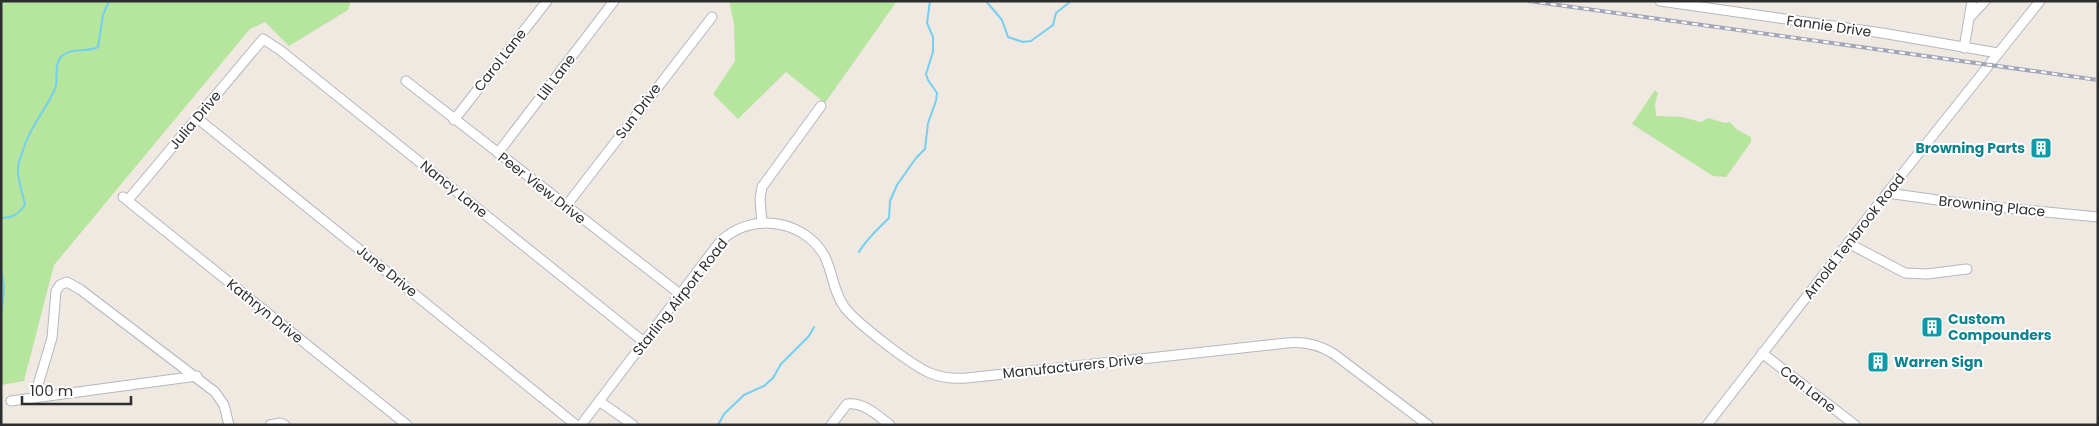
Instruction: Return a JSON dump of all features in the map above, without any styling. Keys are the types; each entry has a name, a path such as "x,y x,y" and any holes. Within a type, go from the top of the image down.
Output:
{"street":[{"name":"Carol Lane","path":"454,120 546,1"},
{"name":"Lill Lane","path":"498,154 614,1"},
{"name":"Fannie Drive","path":"1660,1 1872,32 1998,53"},
{"path":"1964,48 1972,1"},
{"path":"1970,16 1985,1"},
{"name":"Arnold Tenbrook Road","path":"1707,425 1887,193 2040,1"},
{"name":"Sun Drive","path":"566,206 712,17"},
{"name":"Julia Drive","path":"125,198 198,118 263,39"},
{"name":"Nancy Lane","path":"263,39 280,50 644,342"},
{"name":"Peer View Drive","path":"406,81 680,294"},
{"path":"762,223 760,199 762,187 821,106"},
{"name":"June Drive","path":"198,118 576,425"},
{"name":"Browning Place","path":"1887,193 1974,206 2098,217"},
{"name":"Kathryn Drive","path":"125,198 407,425"},
{"name":"Starling Airport Road","path":"581,425 723,239 739,228 762,223"},
{"name":"Manufacturers Drive","path":"762,223 789,227 801,232 812,241 826,260 837,293 846,309 854,318 902,355 935,375 968,382 1292,342 1305,343 1316,345 1334,354 1428,425"},
{"path":"1848,244 1905,273 1921,274 1967,269"},
{"path":"34,398 52,338 56,291 60,285 67,282 81,290 216,392 222,400 229,425"},
{"name":"Can Lane","path":"1762,353 1855,425"},
{"path":"11,401 197,376"},
{"path":"599,401 633,425"},
{"path":"831,425 847,404 856,403 865,406 890,425"},
{"path":"270,425 280,423 285,425"}],"green space":[{"path":"1,1 351,1 348,10 289,46 265,22 250,29 54,265 24,381 1,385"},
{"path":"729,1 897,1 825,103 786,72 738,119 713,94 735,61 734,24"},
{"path":"1655,90 1658,93 1655,104 1656,116 1682,117 1701,122 1708,118 1725,123 1730,122 1736,129 1751,137 1751,142 1726,177 1713,176 1632,124"}],"waterway":[{"path":"1,218 15,215 25,205 18,177 19,163 29,134 55,89 59,59 66,53 98,47 103,15 109,1"},
{"path":"859,252 869,238 889,218 890,201 897,185 916,158 925,149 928,123 937,93 926,74 933,52 933,37 927,23 930,1"},
{"path":"986,1 1002,20 1008,37 1023,42 1031,41 1053,25 1056,13 1071,1"},
{"path":"1,266 4,288 1,320"},
{"path":"718,425 724,414 744,395 764,386 773,378 781,364 809,336 814,327"}],"railway":[{"path":"1529,1 2098,80"}],"place":[{"name":"Browning Parts","path":"2041,148"},
{"name":"Custom Compounders","path":"1932,327"},
{"name":"Warren Sign","path":"1878,362"}]}
